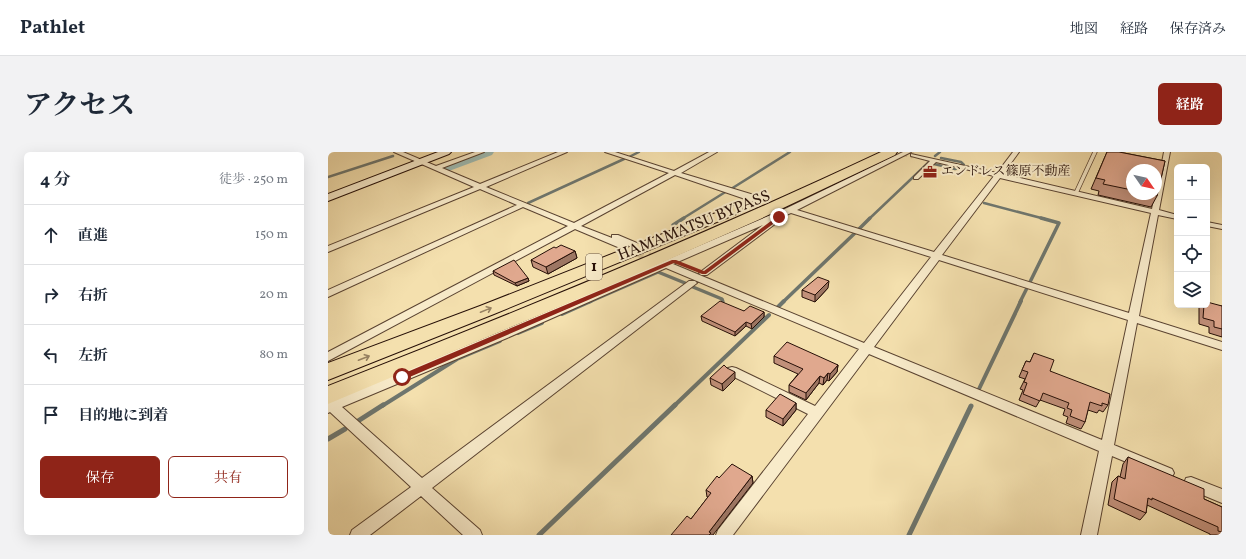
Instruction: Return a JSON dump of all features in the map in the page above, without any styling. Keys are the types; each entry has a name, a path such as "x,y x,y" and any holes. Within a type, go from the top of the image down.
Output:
{"highway":[{"path":"867,156 902,153"},
{"name":"HAMAMATSU BYPASS","path":"328,372 624,250 659,260 757,200 867,156"},
{"name":"HAMAMATSU BYPASS","path":"329,399 498,326 659,260 867,156"}],"street":[{"path":"396,152 558,220 577,221 575,226"},
{"path":"328,198 446,152"},
{"path":"436,168 481,152"},
{"path":"328,249 564,152"},
{"path":"608,152 757,200"},
{"path":"328,357 714,152"},
{"path":"724,535 1016,152"},
{"path":"1089,535 1167,152"},
{"path":"474,535 421,487 329,399 659,260 790,210 902,153 936,158 962,166"},
{"path":"902,153 1174,216"},
{"path":"916,178 936,158"},
{"path":"328,294 522,204"},
{"path":"790,210 1222,346"},
{"path":"704,273 790,210"},
{"path":"558,220 563,228 575,226 659,260 1222,496"},
{"path":"1210,225 1222,227"},
{"path":"575,226 624,250"},
{"path":"659,260 704,273 749,292 761,304"},
{"path":"659,260 692,283 737,302 761,304"},
{"path":"358,535 692,283"},
{"path":"732,371 817,413"}],"lane":[{"path":"1076,193 1095,152"}],"building":[{"path":"1107,152 1119,152 1165,161 1162,174 1162,164 1126,164 1126,189 1103,184 1105,180 1096,178"},
{"path":"561,245 575,251 546,267 531,260 554,247 556,248"},
{"path":"514,260 528,278 515,283 493,271"},
{"path":"818,277 829,281 815,295 802,290"},
{"path":"720,301 744,311 750,306 764,312 751,324 746,322 735,332 701,316"},
{"path":"1210,303 1222,306 1222,329 1214,327 1214,321 1203,318 1204,308 1210,308"},
{"path":"787,342 838,365 824,378 820,376 806,393 789,385 803,369 774,356"},
{"path":"1034,353 1054,360 1050,371 1110,394 1108,405 1102,403 1102,406 1090,402 1085,422 1070,416 1072,410 1067,408 1069,403 1043,393 1040,401 1023,394 1027,383 1024,382 1028,372 1022,370 1026,361 1030,362"},
{"path":"724,365 735,372 722,384 710,378"},
{"path":"780,394 796,403 783,419 766,410"},
{"path":"1128,457 1204,489 1204,499 1222,507 1222,532 1218,531 1218,527 1152,498 1152,500 1148,498 1146,513 1114,499 1118,476 1125,479"},
{"path":"732,464 752,476 709,532 711,533 709,535 671,535 687,516 691,519 711,493 706,490 717,476 719,478"}],"waterway":[{"path":"444,168 487,152"},
{"path":"629,157 639,152"},
{"path":"731,189 790,152"},
{"path":"935,156 940,152"},
{"path":"328,177 393,156"},
{"path":"941,158 961,162 964,165"},
{"path":"528,203 624,159"},
{"path":"869,219 929,162"},
{"path":"934,164 955,169 961,168"},
{"path":"682,219 727,191"},
{"path":"984,203 1045,219"},
{"path":"673,225 684,218"},
{"path":"1030,282 1059,223 1041,218"},
{"path":"859,229 869,219"},
{"path":"783,302 855,233"},
{"path":"589,302 658,272 685,283"},
{"path":"693,287 722,299 723,302"},
{"path":"1020,302 1027,288"},
{"path":"562,314 591,301"},
{"path":"979,389 1021,301"},
{"path":"778,307 783,302"},
{"path":"674,406 769,315"},
{"path":"518,333 542,323"},
{"path":"382,406 457,359 500,341"},
{"path":"358,421 383,405"},
{"path":"539,535 675,405"},
{"path":"909,535 971,406"},
{"path":"328,439 345,429"}],"tunnel":[{"path":"901,152 913,155"},
{"path":"623,246 661,262"}],"place":[{"name":"エンドレス篠原不動産","path":"930,172"}],"route":[{"path":"402,377 674,261 704,273 779,217"}]}
